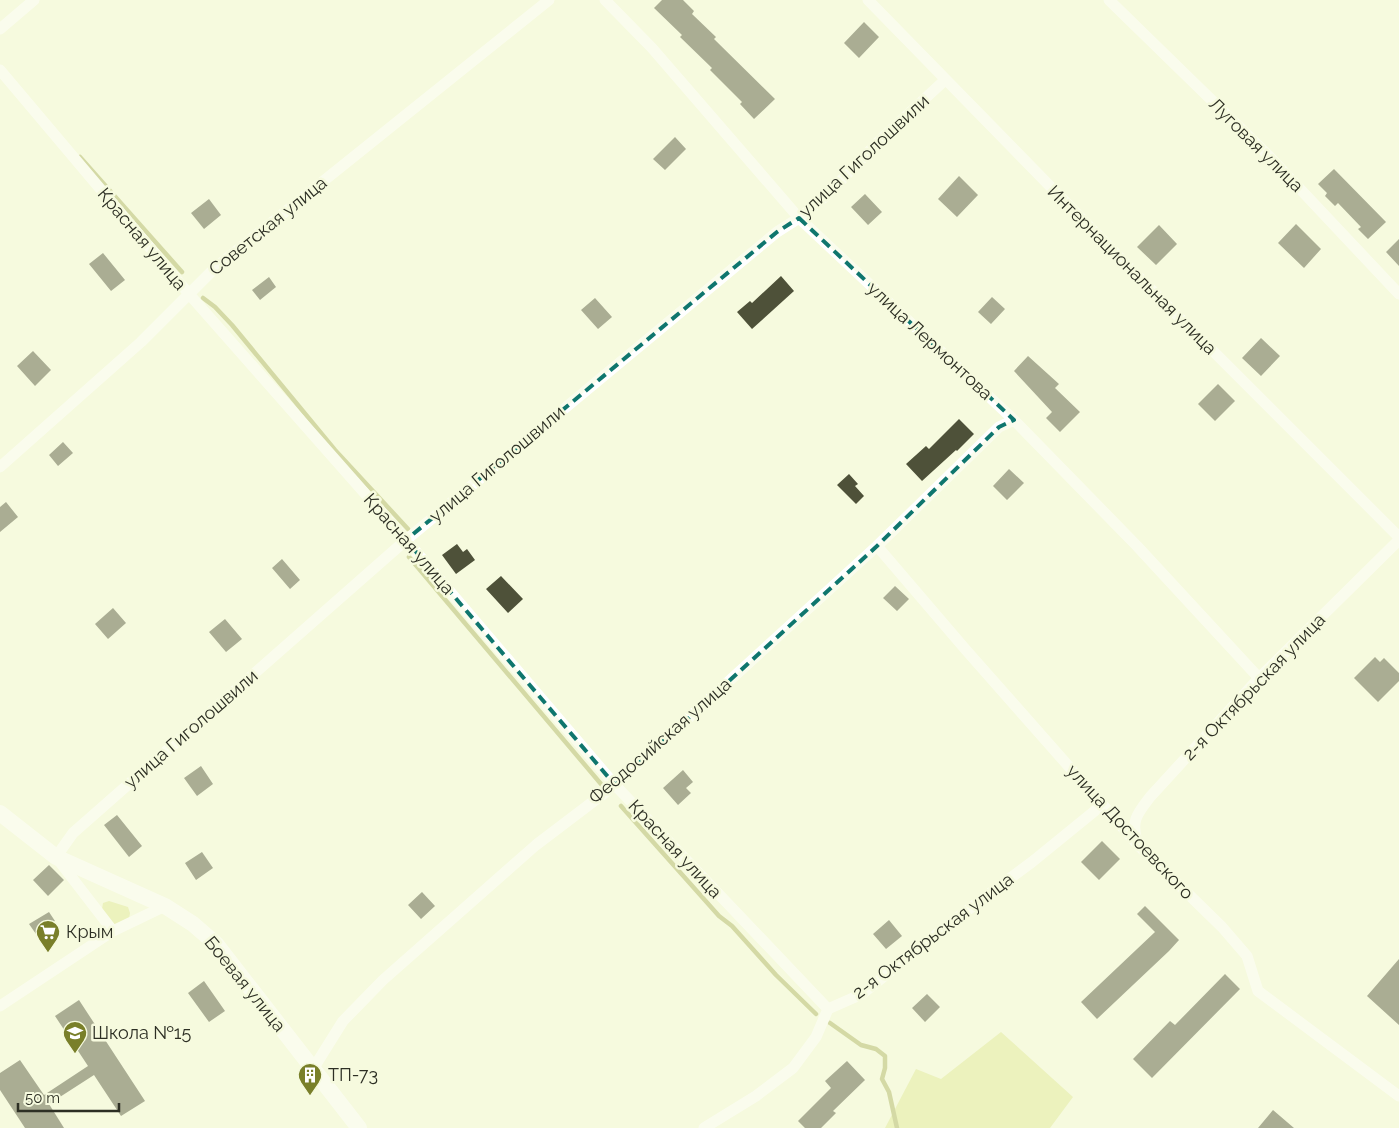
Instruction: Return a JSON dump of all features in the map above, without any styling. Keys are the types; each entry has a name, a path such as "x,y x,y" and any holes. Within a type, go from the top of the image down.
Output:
{"street":[{"path":"0,29 34,0"},
{"name":"Советская улица","path":"0,467 141,342 215,268 549,0"},
{"name":"улица Лермонтова","path":"605,0 652,48 799,218 1014,420 1137,546 1259,678"},
{"name":"Интернациональная улица","path":"868,0 1399,539"},
{"name":"Луговая улица","path":"1109,0 1269,156 1399,294"},
{"name":"Красная улица","path":"0,70 189,294 406,540 615,785 828,1009"},
{"name":"улица Гиголошвили","path":"56,857 73,833 406,540 777,232 799,218 827,195 878,142 945,80"},
{"name":"Феодосийская улица","path":"313,1068 343,1021 383,980 536,845 615,785 877,546 999,426 1014,420"},
{"name":"2-я Октябрьская улица","path":"1138,846 1133,828 1137,814 1150,797 1259,678 1399,539"},
{"name":"улица Достоевского","path":"877,546 1138,846 1222,928 1247,956 1258,991 1399,1096"},
{"name":"2-я Октябрьская улица","path":"828,1009 862,994 953,920 1032,862 1102,805"},
{"name":"Боевая улица","path":"0,814 56,857 165,906 193,924 216,944 359,1128"},
{"path":"56,857 113,931"},
{"path":"0,1006 113,931 165,906"},
{"path":"704,1128 756,1096 793,1068 816,1037 828,1009"}],"highlighted area":[{"path":"799,218 1014,420 999,427 877,546 615,785 406,540 777,232"}],"green space":[{"path":"109,901 128,907 129,919 118,927 112,924 102,909 103,903"},
{"path":"1001,1032 1073,1097 1050,1128 885,1128 916,1069 941,1079"}],"building":[{"path":"662,0 683,0 694,11 692,14 716,37 714,39 775,99 754,119 740,104 742,102 710,70 712,68 654,8"},
{"path":"864,22 879,37 859,58 844,43"},
{"path":"675,137 686,149 665,170 653,159"},
{"path":"1334,169 1386,222 1368,239 1358,229 1361,227 1338,203 1335,206 1325,196 1327,193 1318,184"},
{"path":"959,176 978,195 957,217 938,199"},
{"path":"865,194 882,212 868,225 851,207"},
{"path":"209,199 221,215 204,229 191,213"},
{"path":"1296,224 1321,249 1304,268 1278,243"},
{"path":"1159,225 1177,244 1156,265 1137,247"},
{"path":"1399,239 1399,266 1386,252"},
{"path":"103,253 125,280 111,291 89,264"},
{"path":"781,276 794,291 752,329 737,312 750,301 752,303"},
{"path":"269,277 276,287 260,300 252,290"},
{"path":"992,297 1005,309 991,324 978,312"},
{"path":"595,298 612,317 598,329 581,310"},
{"path":"1261,338 1280,356 1261,376 1242,358"},
{"path":"33,351 51,370 35,386 17,366"},
{"path":"1028,356 1059,384 1055,388 1080,412 1060,432 1046,418 1052,412 1014,371"},
{"path":"1218,384 1235,401 1215,421 1198,404"},
{"path":"959,419 974,434 922,481 906,464 926,446 929,449"},
{"path":"63,442 73,453 58,466 49,455"},
{"path":"1009,469 1024,483 1007,500 993,486"},
{"path":"849,474 858,484 855,486 864,496 856,504 837,485"},
{"path":"6,502 18,517 0,532 0,507"},
{"path":"457,544 463,552 467,549 475,560 456,574 442,555"},
{"path":"282,559 300,580 290,589 272,568"},
{"path":"501,576 523,599 508,613 486,589"},
{"path":"895,586 909,599 897,611 883,598"},
{"path":"113,608 126,623 108,639 95,624"},
{"path":"225,619 242,639 226,652 209,632"},
{"path":"1375,657 1380,662 1384,658 1399,673 1399,681 1378,702 1354,678"},
{"path":"201,766 213,784 197,796 184,778"},
{"path":"683,770 693,782 686,788 691,793 678,805 663,788"},
{"path":"117,815 142,846 129,857 104,825"},
{"path":"1102,841 1120,859 1099,880 1081,862"},
{"path":"202,852 213,868 196,880 185,863"},
{"path":"49,865 64,880 48,896 33,880"},
{"path":"422,892 435,906 421,919 408,905"},
{"path":"1145,906 1179,940 1097,1019 1081,1002 1155,932 1137,914"},
{"path":"49,912 55,921 36,934 29,924"},
{"path":"889,920 902,936 886,949 873,934"},
{"path":"1399,959 1399,1025 1367,996"},
{"path":"1225,974 1240,989 1152,1078 1133,1059 1170,1021 1175,1025"},
{"path":"204,981 225,1011 209,1022 188,993"},
{"path":"927,994 940,1007 925,1022 912,1008"},
{"path":"79,1000 145,1101 121,1116 94,1075 49,1104 64,1128 25,1128 0,1090 0,1073 20,1060 44,1095 88,1066 55,1016"},
{"path":"847,1061 865,1080 833,1111 836,1113 821,1128 805,1128 798,1121 831,1088 825,1081"},
{"path":"1273,1110 1294,1128 1258,1128"}],"waterway":[{"path":"80,157 182,272"},
{"path":"203,298 215,307 232,325 335,450 408,529"},
{"path":"409,557 601,784"},
{"path":"621,806 719,916 732,926 776,975 816,1014"},
{"path":"830,1023 861,1045 876,1049 885,1056 885,1068 882,1079 889,1092 897,1128"}],"place":[{"name":"Крым","path":"48,953"},
{"name":"Школа №15","path":"75,1054"},
{"name":"ТП-73","path":"310,1096"}]}
